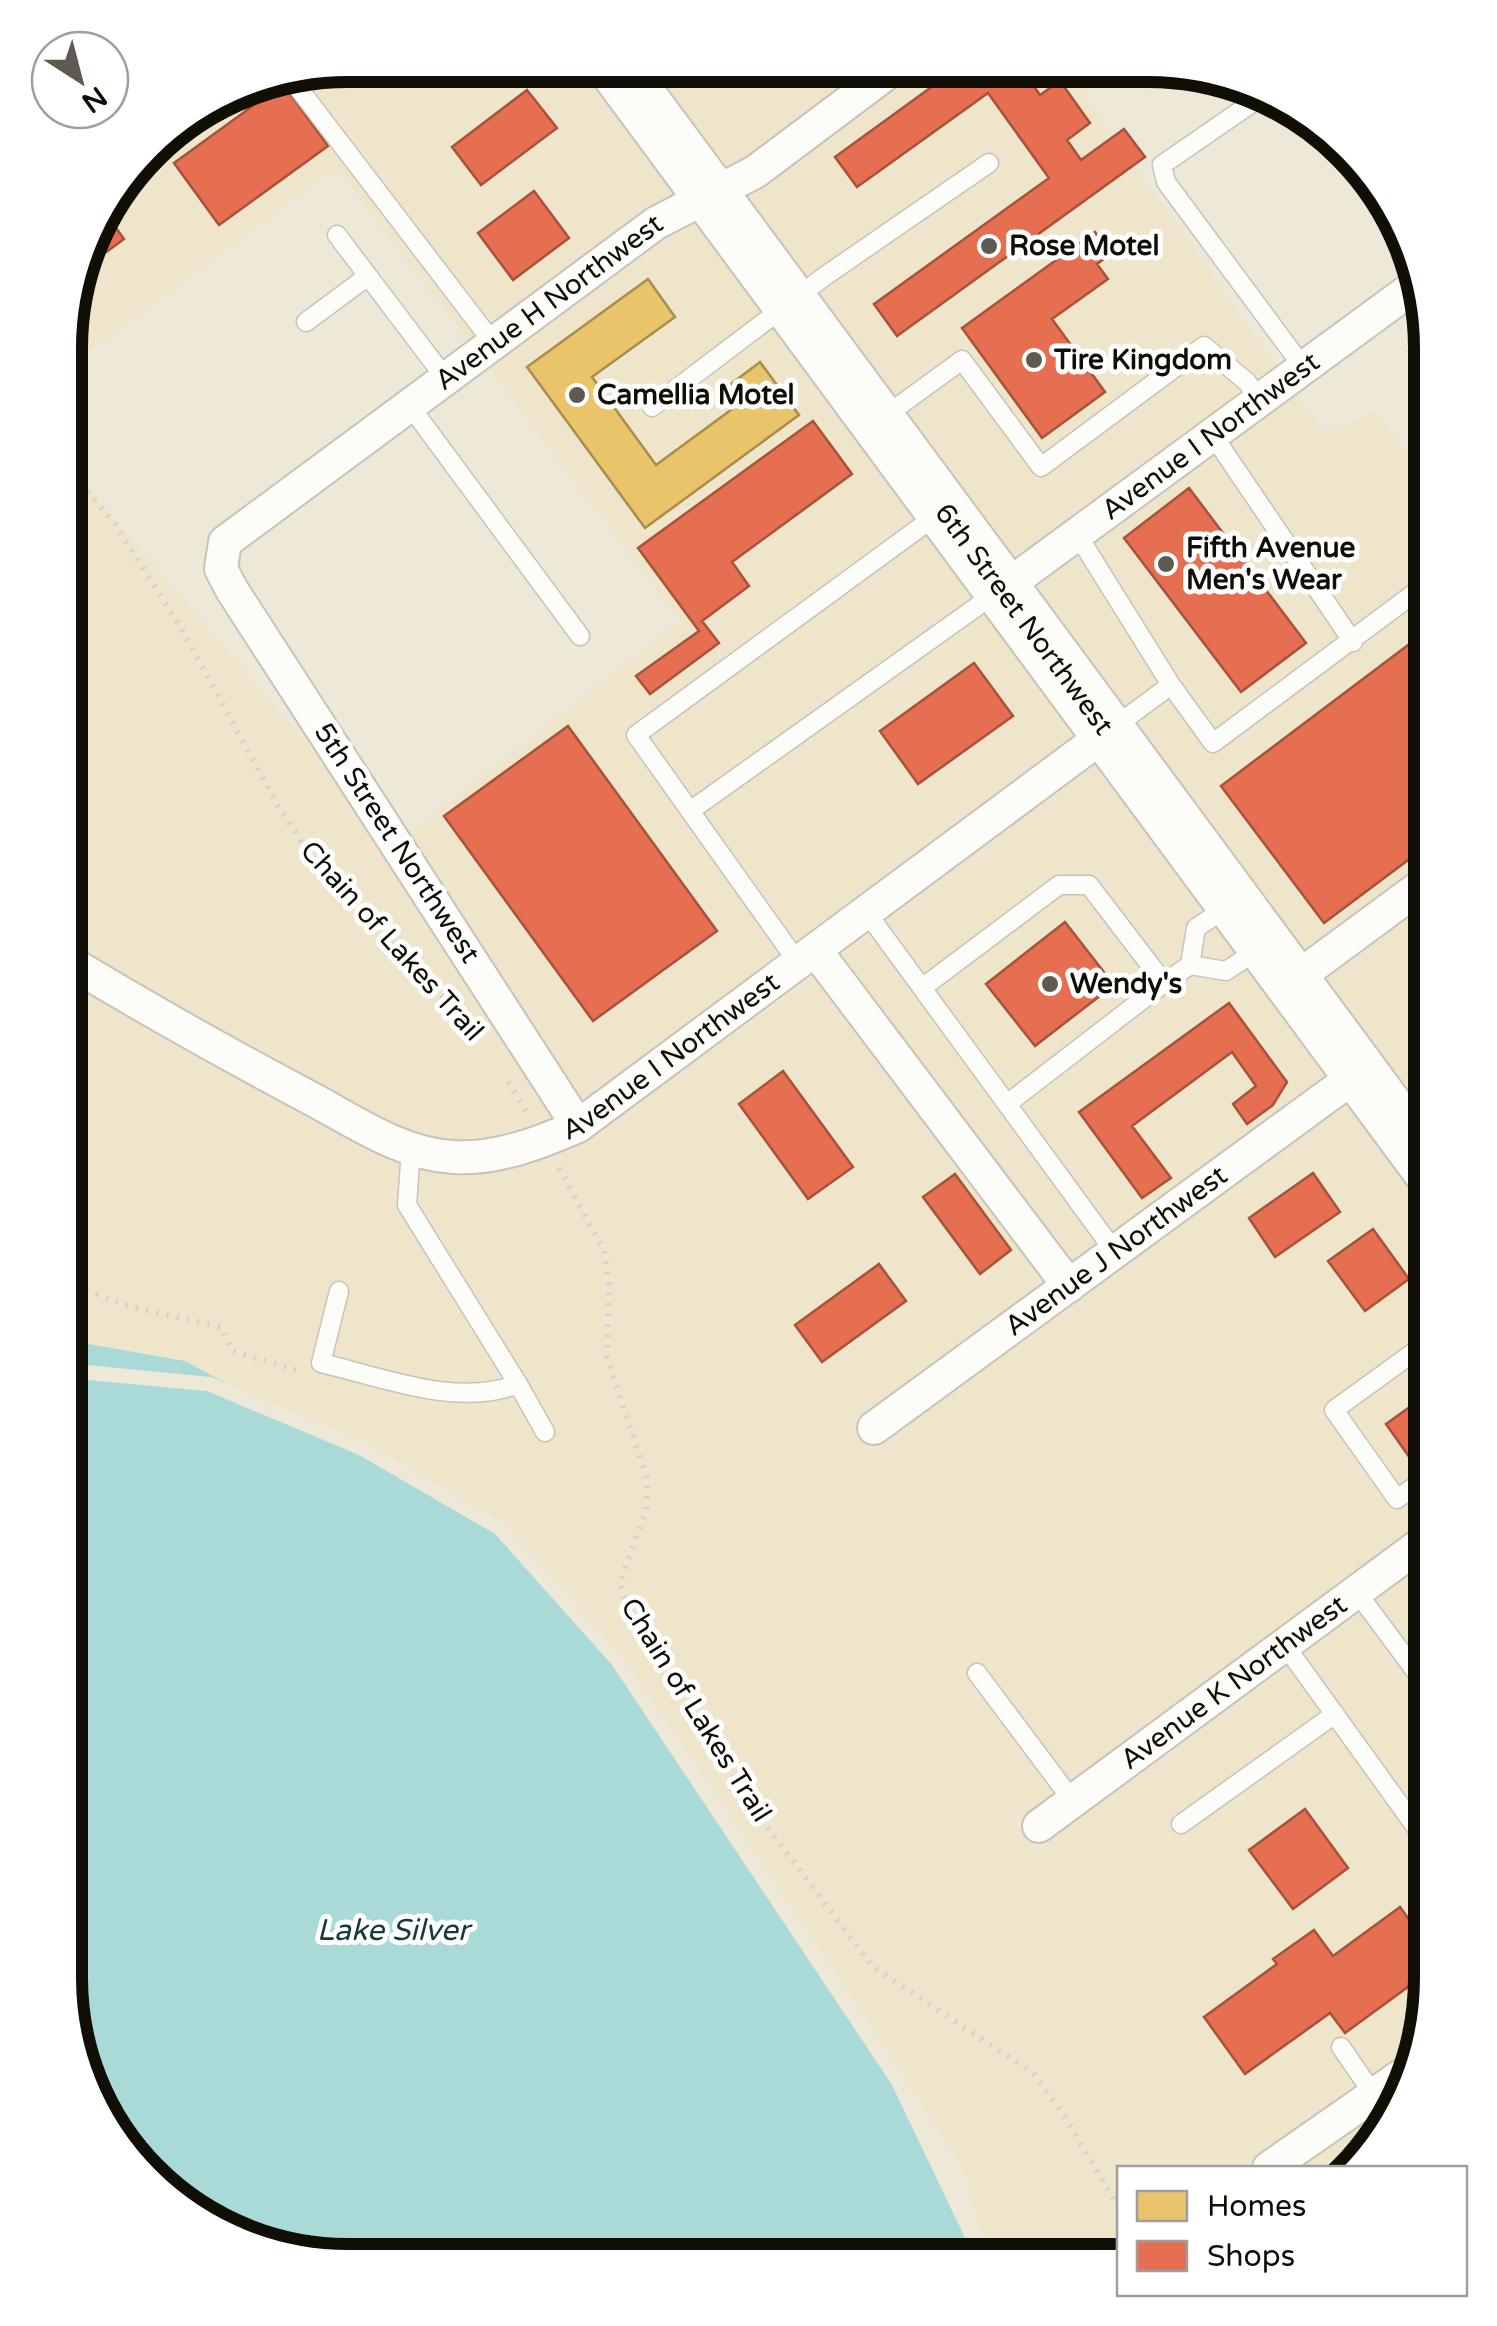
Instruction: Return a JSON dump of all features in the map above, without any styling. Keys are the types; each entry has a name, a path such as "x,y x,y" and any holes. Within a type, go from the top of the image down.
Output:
{"highway":[{"name":"6th Street Northwest","path":"627,83 1414,1147"}],"street":[{"name":"Avenue H Northwest","path":"222,558 226,542 656,223 755,172 874,83"},
{"name":"Avenue I Northwest","path":"1001,590 1408,291"},
{"name":"5th Street Northwest","path":"222,558 221,569 232,590 578,1126"},
{"name":"Avenue I Northwest","path":"82,970 185,1032 411,1149 454,1158 495,1154 544,1141 578,1126 1107,733"},
{"path":"1263,944 1414,885"},
{"path":"808,958 1069,1286"},
{"name":"Avenue J Northwest","path":"874,1428 1359,1073"},
{"name":"Avenue K Northwest","path":"1039,1826 1414,1549"},
{"path":"1272,2166 1388,2086"}],"lane":[{"path":"298,88 494,344"},
{"path":"1251,103 1162,164 1166,182 1303,368"},
{"path":"652,407 990,163"},
{"path":"338,235 446,379"},
{"path":"306,322 368,276"},
{"path":"877,422 962,360 1042,467 1204,346 1247,382 1259,400"},
{"path":"410,406 580,636"},
{"path":"1212,434 1352,642"},
{"path":"808,958 690,811 636,735 942,512"},
{"path":"1077,534 1170,686 1213,743 1414,594"},
{"path":"690,811 1001,590"},
{"path":"1107,733 1170,686"},
{"path":"922,988 1059,885 1089,885 1164,984"},
{"path":"868,913 1115,1252"},
{"path":"1007,1104 1190,965 1196,928 1263,944"},
{"path":"1190,965 1226,971 1263,944"},
{"path":"411,1149 407,1205 545,1432"},
{"path":"339,1292 322,1363 439,1391 494,1394 518,1384"},
{"path":"1414,1352 1334,1410 1396,1500 1414,1486"},
{"path":"1356,1591 1414,1668"},
{"path":"1284,1644 1414,1823"},
{"path":"977,1674 1072,1800"},
{"path":"1181,1824 1335,1714"},
{"path":"1341,2047 1388,2086"}],"path":[{"name":"Chain of Lakes Trail","path":"82,486 115,524 181,628 279,808 318,866 481,1039"},
{"name":"Chain of Lakes Trail","path":"501,1070 604,1252 609,1284 607,1358 648,1481 646,1510 620,1583 628,1611 756,1812 872,1966 1032,2072 1063,2114 1117,2204"},
{"path":"82,1290 132,1307 220,1327 232,1351 313,1376"}],"shaded area":[{"path":"331,83 608,83 685,188 646,209 468,340 336,168 82,357 85,314 97,263 118,216 138,187 173,149 201,127 247,103 280,92"},
{"path":"648,83 844,83 745,157 714,173"},
{"path":"905,83 1075,83 1276,365 1003,566 736,203 766,187"},
{"path":"707,218 1083,728 581,1101 410,833 680,621 490,369 666,239"},
{"path":"1297,395 1325,433 1375,411 1414,462 1414,870 1293,958 1025,596"},
{"path":"82,480 338,781 553,1117 490,1137 452,1140 406,1130 192,1017 82,950"},
{"path":"1105,757 1335,1067 1071,1262 840,956"},
{"path":"1414,914 1414,1120 1315,987"},
{"path":"815,976 1045,1281 851,1422 872,1452 1356,1097 1414,1175 1414,1528 1015,1822 1038,1850 1414,1573 1414,1995 1403,2053 1245,2166 1117,2166 1117,2243 985,2243 960,2163 850,1993 623,1657 505,1524 366,1442 229,1385 185,1361 82,1343 82,990 163,1039 396,1162 452,1175 501,1171 574,1149"},
{"path":"1374,2117 1335,2166 1304,2166"}],"water":[{"path":"82,1343 185,1361 229,1385 211,1377 82,1365"},
{"name":"Lake Silver","path":"82,1379 207,1391 359,1455 495,1534 612,1665 892,2085 967,2243 314,2241 247,2223 187,2188 138,2139 118,2110 103,2079 85,2012"}],"building: Homes":[{"name":"Camellia Motel","path":"648,279 675,317 592,377 656,465 739,404 727,387 760,362 799,415 645,528 527,367"}],"building: Shops":[{"name":"Rose Motel","path":"937,83 1031,83 1040,95 1061,83 1090,123 1067,140 1081,160 1124,129 1145,157 897,336 874,304 1049,178 988,93 857,187 835,157"},
{"path":"288,90 328,146 219,225 174,163 265,97"},
{"path":"527,90 557,128 481,185 452,147"},
{"path":"534,191 569,238 513,280 478,233"},
{"path":"114,225 124,239 99,257"},
{"name":"Tire Kingdom","path":"1095,232 1111,254 1097,264 1108,279 1052,319 1105,392 1042,438 962,328"},
{"path":"813,421 852,474 732,562 749,586 702,621 719,643 650,694 636,676 699,631 638,548"},
{"path":"1189,488 1306,643 1241,692 1124,538"},
{"path":"1414,641 1414,856 1324,923 1221,786"},
{"path":"974,663 1013,716 918,784 880,731"},
{"path":"568,726 717,931 593,1021 444,816"},
{"name":"Wendy's","path":"1065,922 1114,985 1035,1046 986,984"},
{"path":"1229,1003 1287,1082 1273,1105 1247,1124 1233,1104 1256,1086 1232,1052 1132,1126 1171,1178 1142,1198 1079,1112"},
{"path":"783,1071 853,1167 808,1199 739,1104"},
{"path":"1313,1173 1340,1212 1275,1257 1249,1218"},
{"path":"955,1174 1011,1250 980,1274 923,1197"},
{"path":"1373,1229 1409,1279 1365,1311 1328,1261"},
{"path":"879,1264 906,1301 822,1362 795,1325"},
{"path":"1414,1404 1414,1464 1386,1424"},
{"path":"1305,1809 1348,1868 1293,1909 1249,1850"},
{"path":"1400,1907 1414,1926 1414,1982 1345,2033 1330,2013 1245,2074 1204,2017 1277,1964 1273,1959 1314,1930 1333,1956"}],"place":[{"name":"Rose Motel","path":"989,246"},
{"name":"Tire Kingdom","path":"1034,360"},
{"name":"Camellia Motel","path":"577,395"},
{"name":"Fifth Avenue Men's Wear","path":"1166,564"},
{"name":"Wendy's","path":"1050,984"}]}
